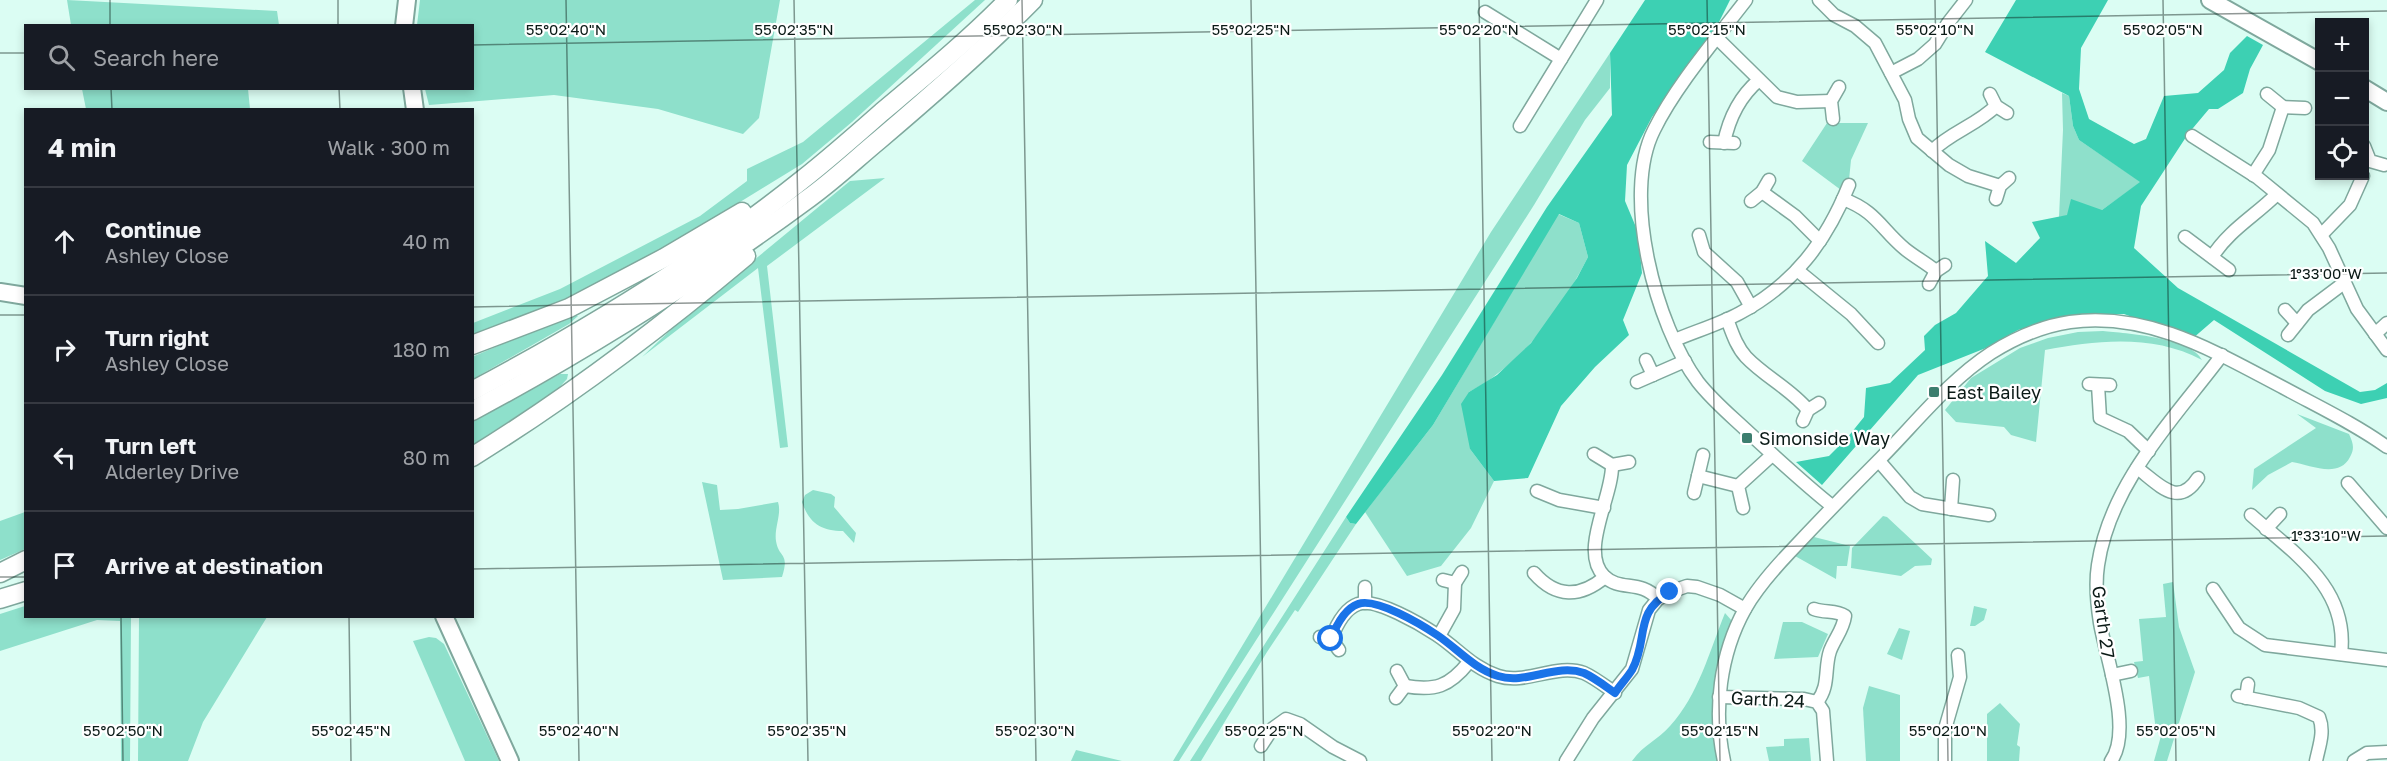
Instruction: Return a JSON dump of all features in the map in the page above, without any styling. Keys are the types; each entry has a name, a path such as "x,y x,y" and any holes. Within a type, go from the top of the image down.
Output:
{"highway":[{"path":"474,390 530,360 661,280 802,180 933,70 1008,0"},
{"path":"474,456 575,391 685,307 944,86 1033,0"},
{"path":"474,344 569,308 664,258 773,192 802,180"},
{"path":"474,410 538,376 641,314 812,197"},
{"path":"0,573 24,561"},
{"path":"0,580 24,573"},
{"path":"0,599 24,592"},
{"path":"0,604 24,600"}],"main road":[{"path":"404,24 407,0"},
{"path":"2210,0 2315,60"},
{"path":"412,90 416,108"},
{"path":"2369,91 2387,102"},
{"path":"0,292 24,296"},
{"path":"445,618 510,761"}],"street":[{"path":"1520,126 1597,0"},
{"path":"1746,0 1673,98 1653,131 1641,174 1641,220 1646,254 1655,288 1675,340 1697,381 1772,455 1832,506"},
{"path":"1819,0 1834,15 1855,26 1875,43 1905,100 1909,119 1917,138 1949,165 1968,176 2005,182 1996,200"},
{"path":"1891,73 1918,59 1935,45 1948,22 1966,0"},
{"path":"1485,12 1561,58"},
{"path":"1717,38 1777,97 1787,100 1831,101"},
{"path":"1710,142 1729,143 1728,123 1739,103 1759,80"},
{"path":"1833,118 1831,101 1839,87"},
{"path":"1932,151 1944,138 2002,109 1989,94"},
{"path":"2267,94 2283,107 2305,108"},
{"path":"2253,176 2269,150 2283,107"},
{"path":"2193,136 2253,176 2313,223 2322,234 2357,309 2387,350"},
{"path":"2199,157 2205,145"},
{"path":"2369,169 2384,165"},
{"path":"1750,201 1762,192 1769,180"},
{"path":"2322,234 2350,205 2361,180"},
{"path":"1675,340 1751,307 1782,286 1820,241 1839,212 1849,185"},
{"path":"1762,192 1795,216 1820,241"},
{"path":"2212,257 2237,226 2256,214 2277,194"},
{"path":"1843,199 1857,204 1874,215 1904,248 1940,268 1929,284"},
{"path":"1699,235 1704,252 1737,282 1751,307"},
{"path":"2185,237 2229,270"},
{"path":"1692,260 1704,252"},
{"path":"1797,270 1851,314 1878,343"},
{"path":"2288,335 2308,310 2344,283"},
{"path":"2285,310 2297,323"},
{"path":"1727,319 1735,341 1745,356 1798,399 1806,416 1819,403"},
{"path":"1724,761 1719,726 1719,697 1727,650 1745,609 1763,580 1832,506 1974,366 2015,340 2041,329 2070,322 2099,320 2132,322 2165,331 2222,355 2362,429 2387,447"},
{"path":"2375,334 2387,323"},
{"path":"1855,340 1866,331"},
{"name":"Garth 27","path":"2111,761 2118,745 2120,731 2098,603 2098,564 2109,520 2136,468 2222,355"},
{"path":"1646,360 1653,375"},
{"path":"1637,382 1685,361"},
{"path":"2099,385 2100,418 2128,431 2149,451"},
{"path":"1594,454 1612,465 1629,462"},
{"path":"1694,493 1703,455"},
{"path":"1738,486 1772,455"},
{"path":"1879,461 1910,497 1922,504 1989,516"},
{"path":"1612,465 1610,490 1595,543 1596,562 1605,577 1616,583 1650,590 1658,599"},
{"path":"2136,468 2174,494 2184,494 2191,489 2198,478"},
{"path":"1698,476 1738,486"},
{"path":"1951,509 1953,480"},
{"path":"2349,483 2387,528"},
{"path":"1738,486 1743,508"},
{"path":"1537,491 1561,494 1604,508"},
{"path":"2354,510 2365,501"},
{"path":"2266,529 2280,514"},
{"path":"2251,515 2305,563 2333,599 2341,623 2341,654"},
{"path":"1533,573 1540,590 1578,592 1592,588 1605,577"},
{"path":"1439,636 1454,609 1453,579"},
{"path":"1566,761 1593,718 1632,669 1649,610 1658,599 1687,586 1697,587 1720,594 1745,609"},
{"path":"1365,587 1365,603"},
{"path":"2213,589 2223,617 2265,645 2387,660"},
{"path":"1339,650 1325,638 1343,616 1359,603 1380,605 1439,636 1469,662 1498,677 1532,678 1564,672 1583,673 1615,693"},
{"name":"Garth 24","path":"1814,609 1823,612 1839,612 1845,616 1844,628 1830,652 1827,682 1823,695 1817,702"},
{"path":"1945,761 1945,729 1960,677 1958,655"},
{"path":"1405,686 1438,688 1469,662"},
{"path":"1396,671 1405,686"},
{"name":"Garth 27","path":"2112,675 2130,671"},
{"path":"2248,684 2242,697 2299,708 2319,717 2322,723 2322,736 2316,761"},
{"path":"1396,698 1405,686"},
{"name":"Garth 24","path":"1719,697 1804,699 1817,702 1823,711 1827,761"},
{"path":"1282,705 1286,719"},
{"path":"1261,746 1272,729 1286,719"},
{"path":"1286,719 1300,724 1333,747 1360,761"},
{"path":"2354,761 2367,753 2387,752"}],"green space":[{"path":"67,0 277,11 279,24 71,24"},
{"path":"420,0 780,0 759,118 743,134 658,109 554,95 429,105 425,90 474,90 474,24 417,24"},
{"path":"975,0 985,0 852,122 802,164 675,242 552,308 474,338 474,323 560,289 700,216 747,181 747,169 803,142"},
{"path":"1645,0 1730,0 1718,24 1652,117 1627,165 1625,201 1638,232 1642,273 1623,320 1629,335 1595,367 1561,406 1528,478 1494,481 1470,449 1461,404 1469,392 1497,375 1531,343 1577,278 1588,257 1579,223 1559,214 1433,425 1356,524 1350,523 1346,517 1442,375 1547,207 1612,115 1610,53"},
{"path":"2016,0 2108,0 2081,48 2079,89 2089,119 2134,144 2146,139 2164,96 2198,93 2224,70 2230,53 2247,36 2263,45 2250,69 2243,93 2218,109 2209,109 2188,134 2141,206 2134,248 2178,288 2360,392 2375,390 2387,383 2387,398 2361,404 2325,391 2214,320 2192,339 2124,314 2073,315 2018,330 1986,348 1918,375 1822,485 1796,462 1829,456 1864,417 1866,388 1890,383 1925,350 1924,336 1935,325 1956,313 1988,276 1985,241 2016,263 2040,238 2032,222 2067,215 2071,199 2102,210 2140,182 2079,140 2073,126 2069,96 1985,52"},
{"path":"1610,53 1610,88 1585,120 1534,205 1179,761 1173,761 1491,232"},
{"path":"82,90 248,90 250,108 86,108"},
{"path":"2062,93 2069,96 2073,126 2079,140 2141,182 2102,210 2059,217 2063,130"},
{"path":"1827,123 1868,123 1851,160 1849,180 1841,190 1802,161"},
{"path":"885,178 767,266 788,447 780,448 758,268 642,357 679,322 850,181"},
{"path":"1558,214 1579,223 1588,257 1560,305 1525,350 1491,379 1469,392 1470,449 1494,481 1471,528 1441,566 1407,576 1365,512 1433,425"},
{"path":"572,314 578,316 569,324 474,378 474,356"},
{"path":"2103,331 2141,335 2172,342 2185,346 2202,360 2165,346 2145,343 2105,342 2045,350 2036,442 2011,435 2004,427 1956,422 1945,410 1971,378 2020,348 2048,338 2078,332"},
{"path":"560,374 568,374 567,379 557,390 474,444 474,418"},
{"path":"2297,414 2349,434 2353,445 2350,457 2345,464 2332,469 2315,468 2292,462 2268,475 2252,490 2254,469 2316,428"},
{"path":"702,482 717,485 720,510 778,502 776,541 785,563 782,577 723,580"},
{"path":"813,490 835,497 834,507 856,533 854,543 843,531 822,527 808,515 802,502 805,495"},
{"path":"24,512 24,549 0,560 0,521"},
{"path":"1883,516 1887,517 1932,559 1931,565 1915,566 1901,576 1851,568 1852,548"},
{"path":"1346,517 1350,523 1356,524 1298,612 1295,610 1267,652 1201,761 1190,761"},
{"path":"1814,537 1850,546 1847,566 1837,566 1836,579 1795,556"},
{"path":"2173,582 2179,627 2195,672 2167,761 2154,761 2161,736 2156,731 2149,676 2138,678 2134,662 2143,661 2139,619 2166,617 2163,584"},
{"path":"24,606 24,618 131,618 130,761 121,761 120,621 97,620 0,651 0,614"},
{"path":"1974,606 1987,609 1984,620 1975,626 1970,626"},
{"path":"1725,613 1732,621 1717,666 1713,701 1718,761 1632,761 1680,714 1696,687"},
{"path":"139,618 266,618 203,722 188,761 138,761"},
{"path":"1783,622 1802,622 1828,634 1818,657 1774,659"},
{"path":"1899,628 1910,631 1902,660 1887,654"},
{"path":"429,637 436,638 444,644 499,761 465,761 413,641"},
{"path":"1869,686 1900,695 1900,761 1866,761 1863,708"},
{"path":"2000,703 2020,724 2017,745 2020,747 2019,761 1987,761 1987,714"},
{"path":"1809,738 1811,761 1769,761 1766,747 1784,746 1784,739"},
{"path":"1076,750 1122,761 1071,761"}],"place":[{"name":"East Bailey","path":"1934,392"},
{"name":"Simonside Way","path":"1747,438"}],"route":[{"path":"1331,639 1343,616 1352,608 1359,603 1372,603 1409,619 1439,636 1469,662 1498,677 1517,679 1553,673 1583,673 1615,693 1632,669 1649,610 1658,599 1670,592"}]}
